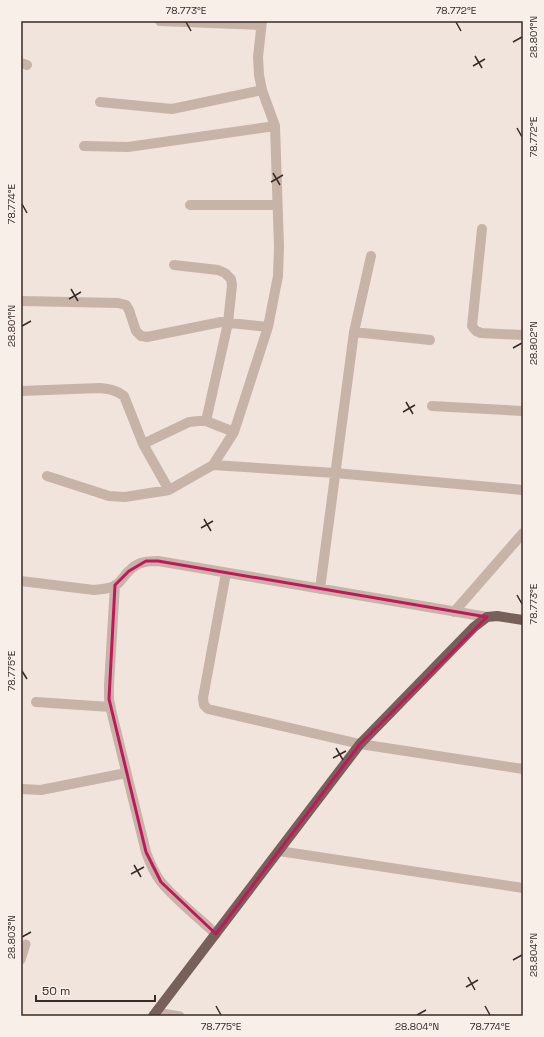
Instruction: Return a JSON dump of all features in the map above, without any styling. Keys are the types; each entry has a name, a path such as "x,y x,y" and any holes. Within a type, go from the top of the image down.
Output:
{"main road":[{"path":"155,1014 360,744 474,627 487,617 497,616 523,620"}],"street":[{"path":"47,476 109,496 125,497 169,490 213,465 234,432 268,327 278,276 279,247 275,126 262,90 259,75 258,57 262,23 160,21"},
{"path":"100,102 172,109 262,90"},
{"path":"84,146 128,146 275,126"},
{"path":"190,205 277,205"},
{"path":"482,229 472,326 476,331 481,333 523,336"},
{"path":"320,589 354,332 371,256"},
{"path":"174,265 218,270 225,273 230,279 232,285 228,323 206,421"},
{"path":"22,301 126,305 136,331 141,336 147,337 221,322 268,327"},
{"path":"354,332 430,340"},
{"path":"21,391 104,388 118,391 124,396 143,444 169,490"},
{"path":"432,406 523,411"},
{"path":"143,444 189,422 206,421 234,432"},
{"path":"213,465 335,473 523,490"},
{"path":"454,612 523,534"},
{"path":"21,581 94,590 106,589 123,579 136,565 146,561 158,561 487,617"},
{"path":"226,572 203,698 204,705 208,709 360,744 523,769"},
{"path":"115,585 109,685 110,707 146,852 152,868 161,882 216,934"},
{"path":"36,702 110,707"},
{"path":"21,789 41,790 126,773"},
{"path":"279,851 523,888"}],"lane":[{"path":"21,960 26,944"},
{"path":"155,1014 180,1016"}],"highlighted area":[{"path":"146,561 158,561 487,617 360,744 216,934 161,882 146,852 109,699 115,585 129,571"}]}
